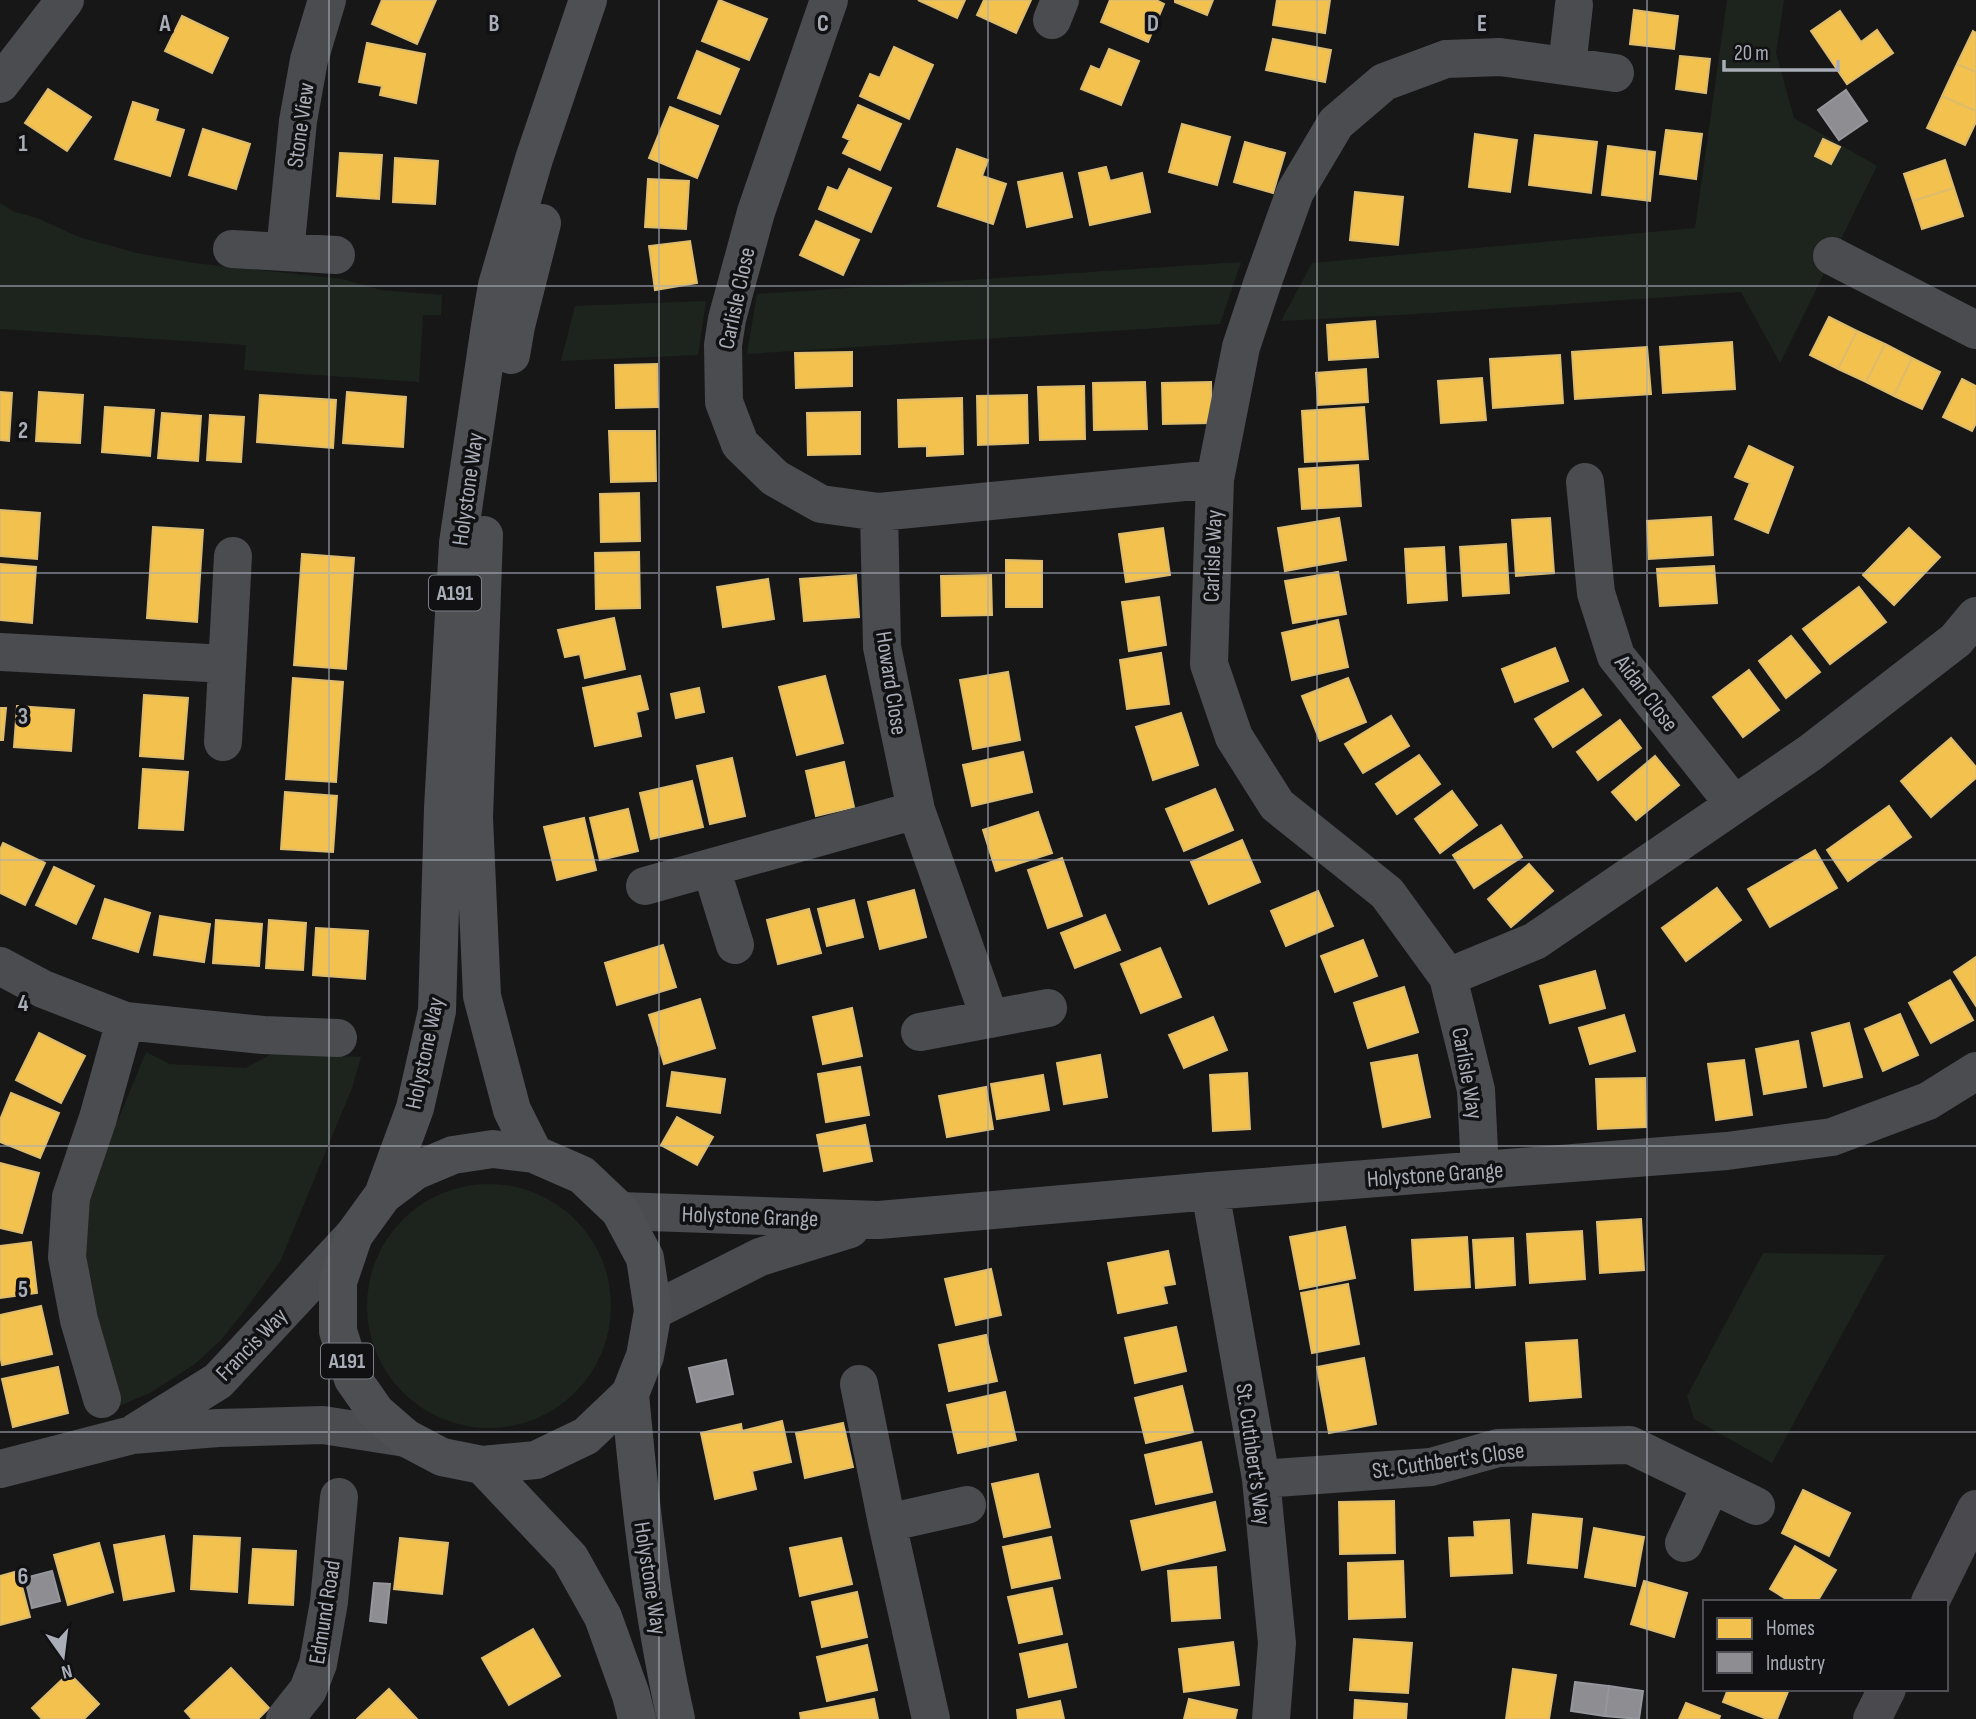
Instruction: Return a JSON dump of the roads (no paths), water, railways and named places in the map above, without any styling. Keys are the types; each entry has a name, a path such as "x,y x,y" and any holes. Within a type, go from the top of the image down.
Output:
{"main road":[{"name":"Holystone Way","path":"383,1195 415,1171 453,1155 493,1149 534,1154 582,1175 620,1211 645,1258 653,1311 645,1356 630,1394 586,1436 536,1460 482,1465 442,1457 406,1438 376,1412 353,1379 338,1331 338,1282 354,1235 383,1195 415,1108 437,1011 443,808 458,542 490,326 498,285 534,159 588,0"},
{"name":"Holystone Way","path":"534,1154 512,1110 482,996 474,818 485,511 516,326 556,165 611,0"},
{"name":"Holystone Way","path":"630,1394 643,1527 676,1719"},
{"path":"482,1465 569,1558 603,1616 637,1719"}],"street":[{"path":"0,84 65,0"},
{"name":"Stone View","path":"285,252 298,121 309,60 327,0"},
{"name":"Carlisle Close","path":"828,0 756,212 727,319 723,345 723,402 740,444 775,478 821,504 879,512 1215,478"},
{"path":"1567,66 1574,5"},
{"name":"Carlisle Way","path":"1480,1170 1476,1090 1448,977 1387,893 1277,804 1234,737 1209,664 1215,478 1241,347 1262,284 1295,192 1336,123 1384,82 1446,59 1500,57 1615,73"},
{"path":"232,249 336,255"},
{"path":"1832,256 1976,330"},
{"name":"Aidan Close","path":"1585,482 1596,593 1615,656 1734,804"},
{"name":"Howard Close","path":"879,512 882,647 916,810 990,1019"},
{"path":"223,742 233,556"},
{"path":"1448,977 1535,941 1810,753 1969,638"},
{"path":"0,652 227,664"},
{"path":"645,886 916,810"},
{"path":"711,868 735,945"},
{"path":"0,966 43,989 125,1021 263,1035 338,1038"},
{"path":"920,1032 1048,1008"},
{"path":"102,1399 79,1320 67,1257 71,1198 98,1118 125,1021"},
{"name":"Holystone Grange","path":"620,1211 879,1220 1727,1151 1832,1137 1928,1101 1976,1072"},
{"name":"St. Cuthbert's Way","path":"1210,1191 1261,1479 1277,1643 1271,1719"},
{"name":"Holystone Grange","path":"653,1311 760,1257 879,1220"},
{"name":"Francis Way","path":"132,1435 218,1381 354,1235"},
{"path":"859,1384 931,1719"},
{"name":"Francis Way","path":"0,1469 132,1435 218,1428 323,1425 406,1438"},
{"name":"St. Cuthbert's Close","path":"1261,1479 1431,1467 1497,1448 1630,1446 1756,1506"},
{"path":"1684,1543 1711,1485"},
{"name":"Edmund Road","path":"285,1719 308,1690 318,1664 328,1602 339,1497"},
{"path":"887,1523 967,1505"},
{"path":"1931,1600 1976,1508"},
{"path":"1872,1719 1886,1691"}]}
